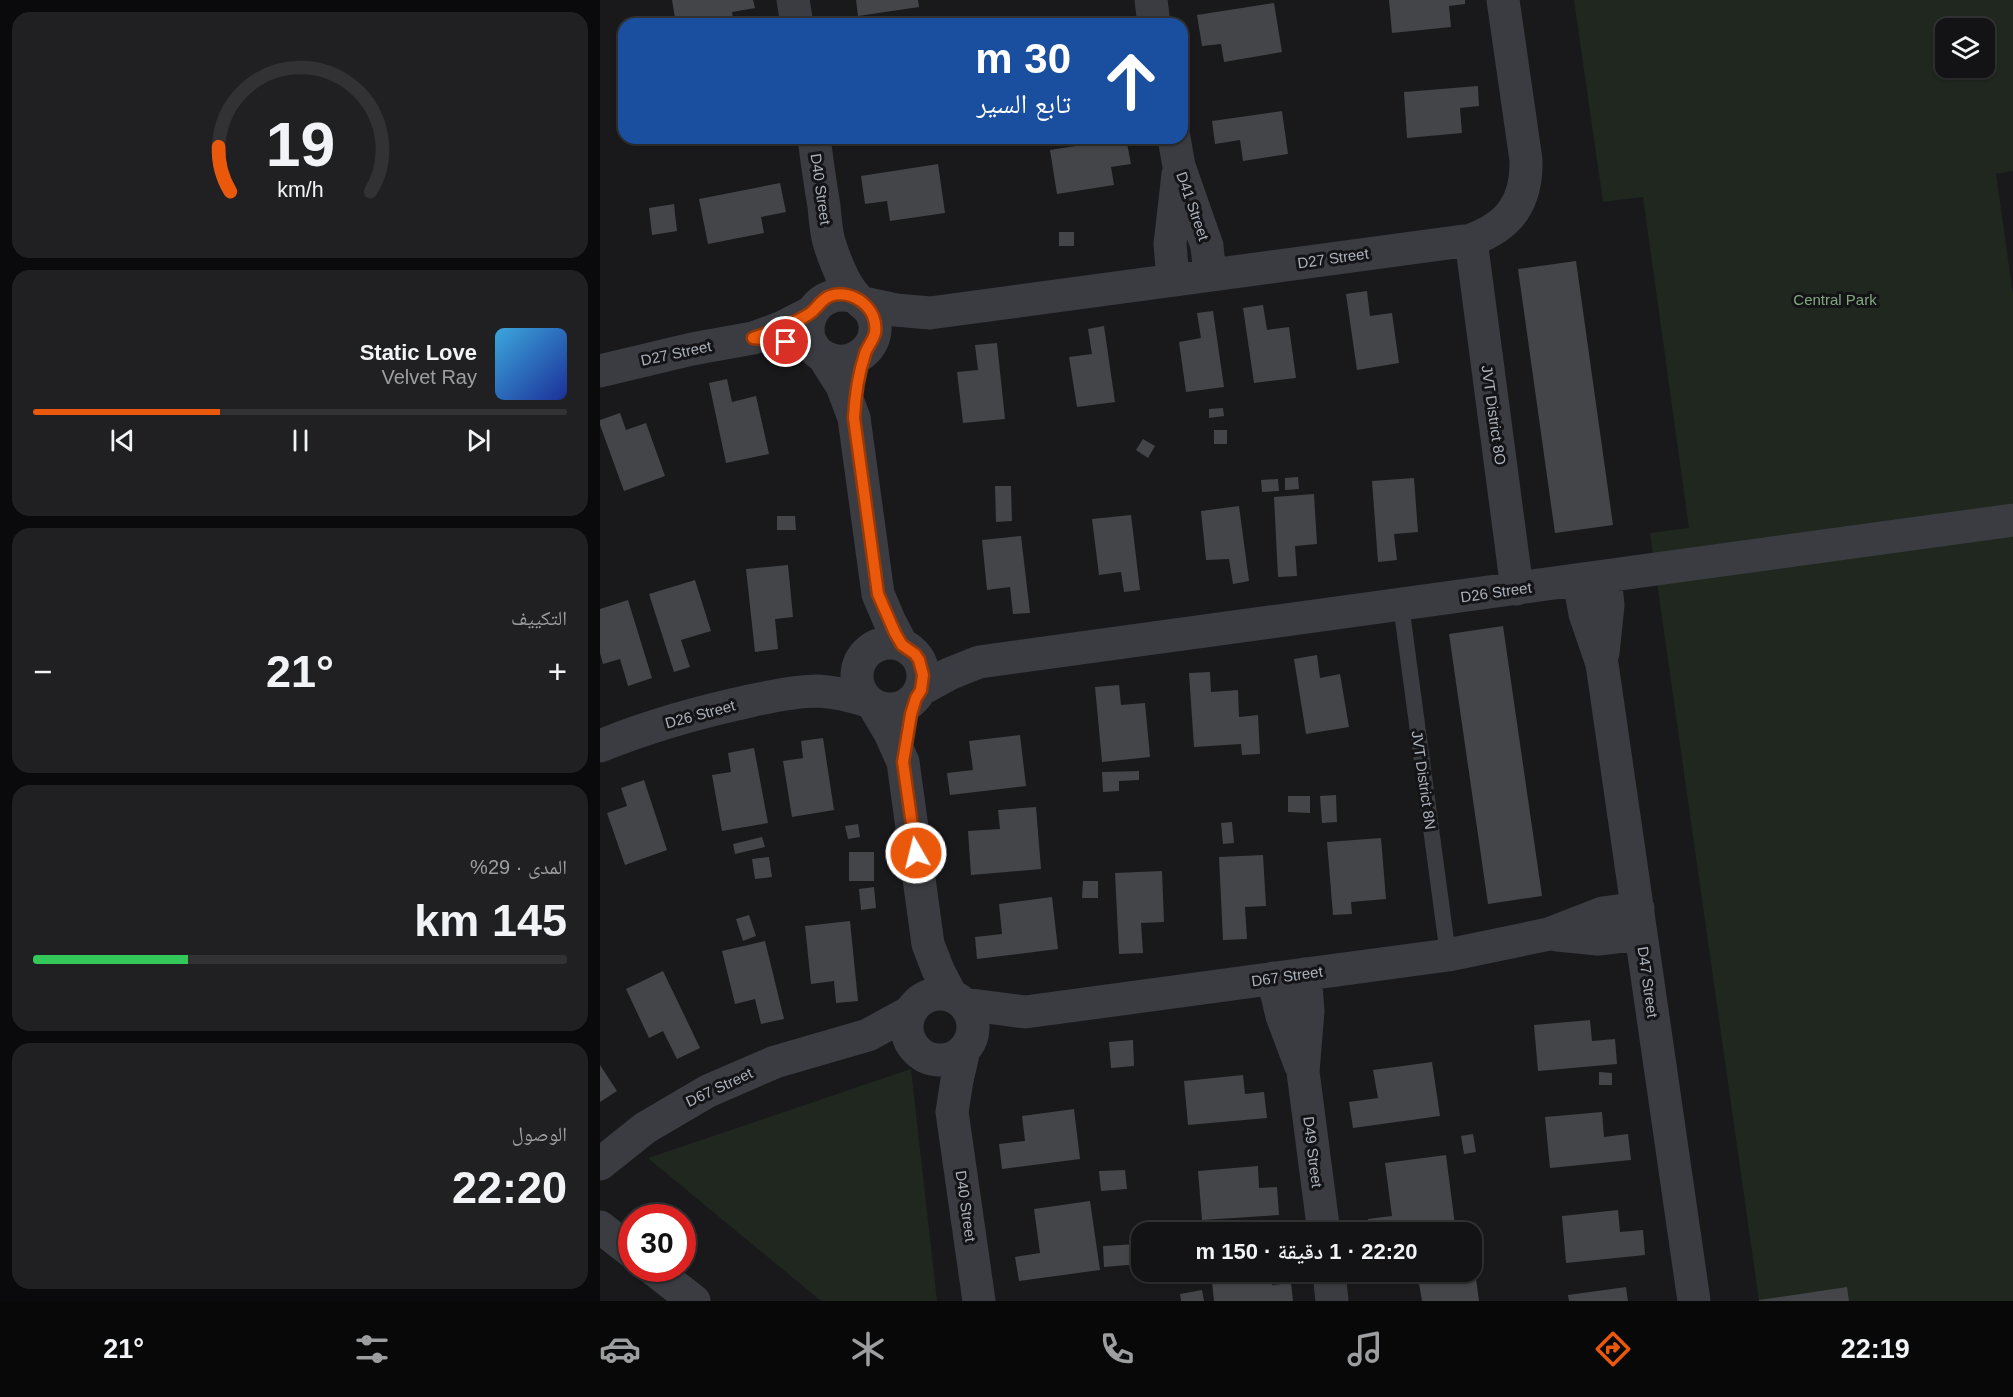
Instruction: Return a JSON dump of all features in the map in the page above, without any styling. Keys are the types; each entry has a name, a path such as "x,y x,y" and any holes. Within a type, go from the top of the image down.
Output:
{"street":[{"path":"793,0 796,18"},
{"path":"1151,0 1153,18"},
{"name":"D27 Street","path":"859,300 896,310 930,313 1471,240 1487,234 1514,211 1522,195 1526,178 1526,160 1503,0"},
{"name":"D40 Street","path":"815,144 829,241 841,270 859,300"},
{"path":"1173,279 1170,244 1176,152"},
{"name":"D41 Street","path":"1176,152 1205,239 1210,275"},
{"name":"JVT District 8O","path":"1471,240 1517,589"},
{"name":"D40 Street","path":"814,310 824,274 829,241"},
{"path":"854,418 857,384 875,325 869,309 859,300 838,294 829,296 814,310 808,322 808,333 811,343 842,386 854,418 878,594 889,620 922,668 923,675 903,762"},
{"name":"D27 Street","path":"600,371 692,349 753,338 783,327 814,310"},
{"name":"D27 Street","path":"869,346 900,326 930,313"},
{"name":"D27 Street","path":"753,338 786,342 820,354"},
{"path":"820,354 841,362 859,356 869,346"},
{"name":"D26 Street","path":"918,694 949,674 979,662 2013,520"},
{"name":"D47 Street","path":"1592,579 1608,605 1602,664 1694,1301"},
{"path":"878,594 874,624 858,683 860,690 890,733 903,762 928,944 938,970 973,1024 968,1045 959,1055 937,1061 920,1054 909,1040 906,1026 923,975 928,944"},
{"path":"863,658 872,648 886,643 908,650"},
{"name":"D26 Street","path":"908,650 979,662"},
{"name":"D26 Street","path":"803,692 833,679 863,658"},
{"name":"D26 Street","path":"600,746 677,719 733,705 803,692 836,693 871,704"},
{"path":"871,704 889,710 896,709 910,703 918,694"},
{"name":"D67 Street","path":"968,1045 997,1023 1025,1011 1448,955 1549,934 1603,914 1639,921"},
{"name":"D49 Street","path":"1289,976 1282,1016 1303,1072 1323,1222"},
{"path":"912,1009 919,1001 931,995 958,1000"},
{"name":"D67 Street","path":"958,1000 1025,1011"},
{"name":"D67 Street","path":"600,1164 645,1128 675,1108 708,1091 775,1062 853,1041 882,1028 912,1009"},
{"name":"D67 Street","path":"853,1041 885,1043 920,1054"},
{"name":"D40 Street","path":"952,1112 957,1080 968,1045"},
{"name":"D40 Street","path":"920,1054 939,1083 952,1112 979,1301"},
{"path":"600,1227 618,1241"},
{"path":"670,1282 694,1301"},
{"path":"1330,1282 1332,1301"}],"lane":[{"name":"JVT District 8N","path":"1401,605 1448,955"}],"green space":[{"name":"Central Park","path":"1574,0 2013,0 2013,171 1996,174 2013,294 2013,1301 1759,1301 1650,533 1689,528 1643,197 1603,202"},
{"path":"911,1069 937,1301 821,1301 648,1158"}],"building":[{"path":"672,0 753,0 755,8 732,12 733,18 675,18"},
{"path":"856,0 918,0 919,7 858,16"},
{"path":"1389,0 1465,0 1465,4 1449,6 1451,27 1392,33"},
{"path":"1274,3 1282,52 1224,62 1221,44 1202,46 1197,15"},
{"path":"1478,86 1479,106 1460,108 1462,133 1407,138 1404,92"},
{"path":"1282,111 1288,154 1243,161 1240,140 1215,144 1212,121"},
{"path":"1088,144 1127,144 1131,164 1111,167 1114,185 1057,194 1050,150"},
{"path":"938,164 945,213 890,221 887,201 865,204 861,176"},
{"path":"780,183 786,212 761,217 764,233 708,244 699,199"},
{"path":"674,204 677,231 652,235 649,208"},
{"path":"1059,232 1074,232 1074,246 1059,246"},
{"path":"1576,261 1613,525 1555,533 1518,269"},
{"path":"1367,291 1370,316 1392,313 1399,363 1357,370 1346,294"},
{"path":"1263,305 1267,330 1289,327 1296,378 1254,383 1243,308"},
{"path":"1213,311 1224,387 1186,392 1179,342 1201,338 1197,313"},
{"path":"1104,326 1115,402 1077,407 1069,357 1092,354 1088,329"},
{"path":"997,343 1005,419 963,423 957,372 978,370 975,345"},
{"path":"727,379 732,402 756,396 769,454 726,463 709,383"},
{"path":"1223,408 1224,416 1209,418 1209,409"},
{"path":"620,413 626,430 646,423 665,476 624,491 600,425 600,420"},
{"path":"1214,430 1227,430 1227,444 1214,444"},
{"path":"1143,439 1155,446 1148,458 1136,450"},
{"path":"1298,477 1299,489 1285,490 1285,478"},
{"path":"1414,478 1418,532 1394,534 1397,560 1378,562 1372,481"},
{"path":"1278,479 1279,491 1262,492 1261,480"},
{"path":"995,486 1011,486 1012,521 996,522"},
{"path":"1314,494 1317,544 1295,546 1297,576 1278,577 1274,497"},
{"path":"1239,506 1249,581 1233,584 1229,559 1206,560 1201,511"},
{"path":"1131,515 1140,590 1124,592 1121,572 1099,575 1092,519"},
{"path":"777,516 795,516 796,530 777,530"},
{"path":"1021,536 1030,613 1013,614 1010,587 987,590 982,540"},
{"path":"788,565 793,617 775,619 778,649 755,652 746,569"},
{"path":"695,580 711,631 681,640 690,667 674,672 649,594"},
{"path":"628,600 652,678 628,686 620,659 603,664 600,653 600,609"},
{"path":"1503,626 1542,896 1488,904 1449,634"},
{"path":"1317,655 1320,678 1340,674 1349,727 1306,734 1294,659"},
{"path":"1210,672 1211,692 1238,690 1239,717 1258,715 1260,754 1242,755 1241,744 1194,747 1189,673"},
{"path":"1119,685 1121,705 1145,703 1150,757 1102,762 1095,687"},
{"path":"1020,735 1026,786 950,795 947,773 973,770 969,741"},
{"path":"823,738 834,810 792,817 783,761 803,758 801,741"},
{"path":"754,748 768,823 722,831 712,775 731,772 728,753"},
{"path":"1139,771 1139,780 1119,781 1119,791 1103,792 1102,772"},
{"path":"644,780 667,850 625,865 607,813 627,806 621,788"},
{"path":"1336,795 1337,822 1322,823 1320,796"},
{"path":"1288,796 1310,796 1310,813 1288,812"},
{"path":"1036,807 1041,869 971,875 968,831 1000,829 998,810"},
{"path":"1232,822 1234,843 1223,844 1221,823"},
{"path":"858,824 860,837 848,839 845,826"},
{"path":"762,837 765,847 735,854 733,844"},
{"path":"1381,838 1386,899 1351,902 1352,914 1333,915 1327,842"},
{"path":"849,852 874,852 874,881 849,881"},
{"path":"1263,855 1266,906 1245,907 1247,939 1223,940 1219,857"},
{"path":"769,857 772,877 755,879 752,859"},
{"path":"1162,871 1164,922 1141,923 1143,953 1119,954 1115,873"},
{"path":"1083,881 1098,881 1098,898 1082,898"},
{"path":"874,887 876,908 861,910 859,889"},
{"path":"1052,897 1058,949 977,959 975,937 1002,934 999,904"},
{"path":"749,915 756,936 743,941 736,919"},
{"path":"850,921 858,1001 836,1003 834,981 811,984 805,926"},
{"path":"765,941 784,1019 761,1024 755,999 735,1004 722,951"},
{"path":"663,971 700,1048 677,1059 663,1031 649,1038 626,989"},
{"path":"1590,1020 1592,1041 1615,1039 1617,1064 1538,1071 1534,1025"},
{"path":"1133,1040 1134,1066 1111,1068 1109,1042"},
{"path":"1432,1062 1440,1116 1353,1128 1349,1102 1378,1098 1373,1070"},
{"path":"600,1065 617,1091 600,1102"},
{"path":"1599,1072 1612,1073 1612,1085 1599,1085"},
{"path":"1243,1075 1245,1094 1264,1092 1267,1118 1188,1125 1184,1081"},
{"path":"1074,1109 1080,1159 1002,1169 999,1144 1025,1141 1022,1116"},
{"path":"1602,1112 1604,1137 1628,1134 1631,1160 1550,1168 1545,1117"},
{"path":"1473,1134 1476,1152 1464,1154 1461,1136"},
{"path":"1446,1155 1455,1222 1368,1222 1368,1219 1392,1216 1385,1163"},
{"path":"1258,1166 1259,1188 1277,1187 1279,1215 1202,1220 1198,1171"},
{"path":"1125,1170 1127,1189 1101,1191 1099,1171"},
{"path":"1090,1201 1100,1270 1019,1281 1015,1257 1040,1253 1034,1209"},
{"path":"1618,1210 1620,1232 1643,1230 1645,1255 1566,1263 1562,1216"},
{"path":"1131,1244 1131,1265 1104,1267 1103,1246"},
{"path":"1212,1282 1272,1282 1272,1285 1291,1283 1293,1301 1214,1301"},
{"path":"1419,1282 1476,1282 1479,1301 1422,1301"},
{"path":"1626,1287 1628,1301 1569,1301 1568,1295"},
{"path":"1847,1287 1849,1301 1759,1301 1759,1300"},
{"path":"1202,1290 1204,1301 1181,1301 1180,1294"}],"route":[{"path":"786,342 753,338 798,320 812,312 829,296 838,294 855,297 869,309 873,317 874,334 861,367 854,418 878,594 895,633 902,645 915,654 919,660 923,675 921,690 911,714 903,762 916,853"}]}
